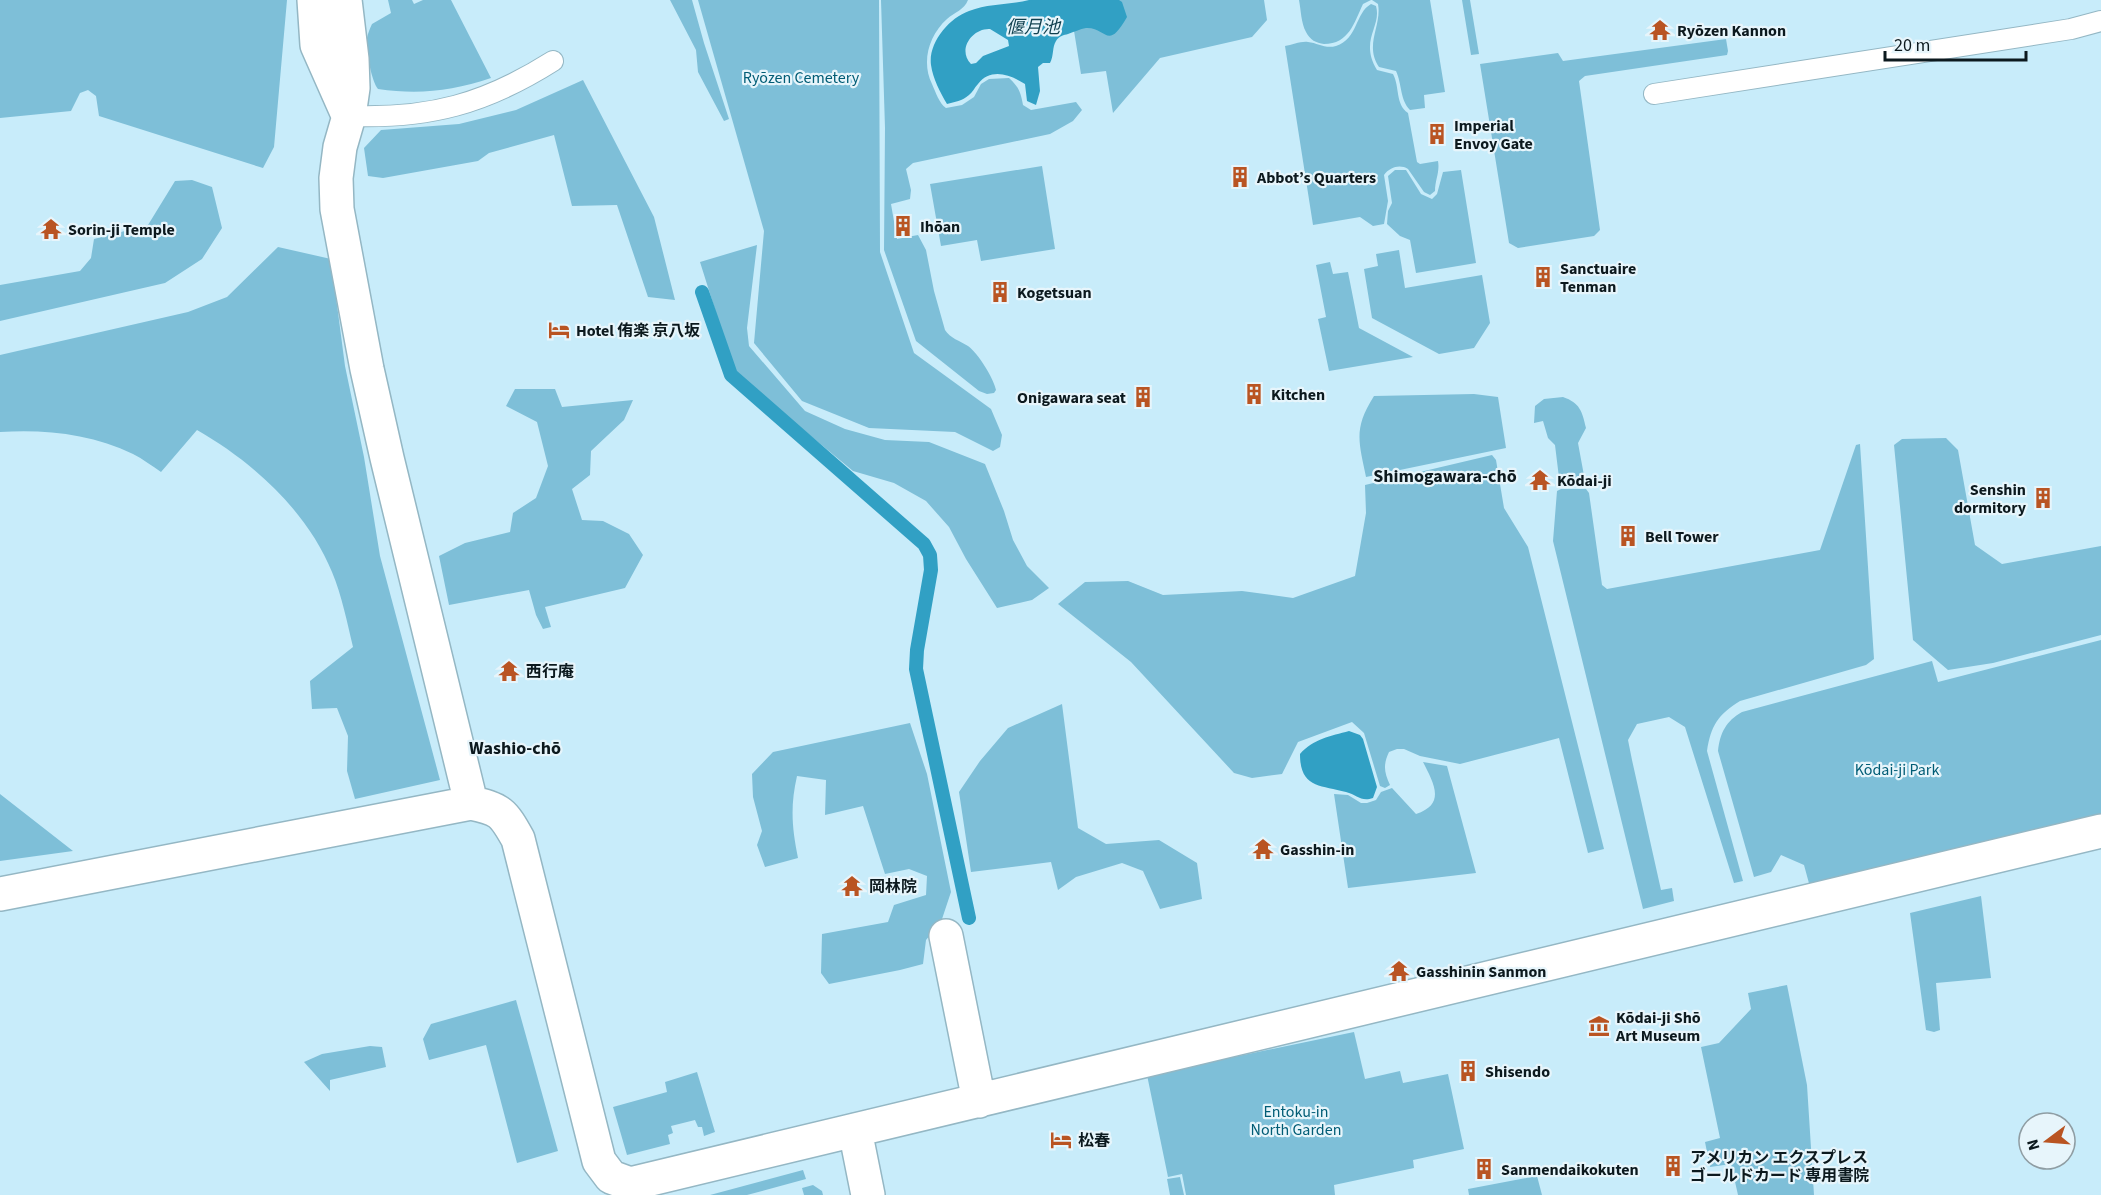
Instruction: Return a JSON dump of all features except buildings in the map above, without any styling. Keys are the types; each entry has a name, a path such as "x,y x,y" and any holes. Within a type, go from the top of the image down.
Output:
{"street":[{"path":"314,0 317,45 349,116"},
{"path":"345,0 353,87 349,116 340,147 336,178 337,209 384,447 471,803"},
{"path":"0,894 471,803 502,813 518,839 599,1161 611,1177 631,1190 855,1130 2101,831"},
{"path":"946,936 979,1101"},
{"path":"855,1130 868,1195"}],"lane":[{"path":"1654,94 2071,30 2101,21"},
{"path":"349,116 413,115 463,104 487,97 553,61"}],"green space":[{"path":"0,0 287,0 274,147 263,168 99,116 96,96 88,90 80,93 71,111 0,118"},
{"path":"388,0 412,0 414,4 423,0 451,0 491,78 435,91 407,92 378,89 373,79 367,38 372,24 391,13"},
{"path":"670,0 692,0 729,119 724,121 698,72 696,50"},
{"name":"Ryōzen Cemetery","path":"698,0 879,0 880,252 914,353 991,409 1002,435 1000,447 993,451 955,432 869,428 802,401 754,343 764,231"},
{"path":"881,0 968,0 962,9 941,25 931,41 927,58 929,76 938,98 946,108 962,105 974,97 981,84 989,79 1009,78 1019,90 1023,105 1031,110 1076,102 1082,110 1073,121 1050,134 913,163 906,169 911,190 910,199 891,204 897,239 918,235 926,250 945,330 976,354 992,379 996,390 994,393 987,394 979,391 916,341 884,250 885,128"},
{"path":"1069,0 1264,0 1267,20 1252,37 1160,58 1113,113 1106,71 1081,74"},
{"path":"1299,0 1371,0 1363,4 1350,31 1345,36 1332,43 1324,44 1314,41 1306,32"},
{"path":"1372,0 1430,0 1445,92 1424,95 1425,108 1410,110 1404,102 1396,71 1379,67 1375,59 1373,43 1379,12 1378,4"},
{"path":"1462,0 1470,0 1479,54 1471,55"},
{"path":"1371,4 1376,6 1377,14 1370,42 1372,59 1377,70 1393,74 1399,100 1408,113 1417,162 1420,164 1438,161 1435,191 1430,195 1424,192 1408,169 1395,167 1384,175 1388,201 1384,224 1373,226 1360,217 1313,225 1285,46 1305,42 1332,47 1343,43 1353,32 1362,13"},
{"path":"1726,39 1727,55 1585,76 1579,81 1600,230 1594,236 1518,248 1509,243 1480,64 1558,53 1563,61"},
{"path":"583,80 654,217 675,300 648,297 617,205 572,206 554,135 489,153 478,161 383,178 368,176 364,148 381,130 459,124 516,110"},
{"path":"1042,166 1055,249 981,261 977,240 941,246 930,184"},
{"path":"1395,170 1406,170 1421,194 1432,199 1437,194 1443,172 1461,170 1476,263 1416,273 1410,240 1400,236 1387,224 1388,211 1392,203 1388,176"},
{"path":"192,180 212,187 222,228 202,259 165,283 0,321 0,285 80,271 91,258 94,239 148,225 175,181"},
{"path":"757,245 747,328 749,346 805,411 845,429 885,440 929,442 985,464 1013,540 1027,566 1049,588 1032,600 997,608 949,527 926,501 894,483 853,471 735,373 700,262"},
{"path":"278,247 331,259 345,366 364,457 380,556 440,780 355,799 347,771 348,736 337,708 312,709 310,681 353,647 344,609 336,581 321,550 293,509 276,490 238,457 197,430 161,472 133,454 85,437 34,431 0,432 0,355 188,312 227,297"},
{"path":"1399,250 1405,288 1482,275 1490,323 1474,348 1439,354 1372,318 1364,269 1378,266 1376,254"},
{"path":"1330,262 1333,274 1348,272 1359,328 1413,357 1329,371 1318,319 1326,317 1316,265"},
{"path":"515,389 555,389 562,407 633,400 624,420 591,451 590,475 572,489 582,520 603,521 629,534 643,555 625,588 545,607 551,627 543,629 536,615 529,590 449,605 439,556 465,543 510,532 513,513 536,498 548,466 537,422 506,406"},
{"path":"1474,394 1498,397 1506,448 1366,477 1361,454 1360,427 1374,396"},
{"path":"1563,397 1577,405 1585,422 1586,428 1578,443 1585,481 1560,486 1555,445 1548,438 1543,421 1534,423 1535,406 1544,399"},
{"path":"1946,438 1958,450 1975,545 2002,564 2101,546 2101,635 1993,663 1948,670 1913,640 1894,445 1902,439"},
{"path":"1860,444 1874,659 1866,665 1740,701 1726,711 1713,727 1707,751 1743,881 1734,883 1685,727 1669,717 1637,724 1628,740 1632,760 1661,890 1672,888 1674,901 1643,909 1553,541 1557,491 1586,489 1589,493 1602,585 1607,589 1820,550 1856,445"},
{"path":"1492,455 1496,460 1504,508 1528,547 1604,849 1588,853 1559,738 1460,764 1397,749 1389,752 1386,761 1385,772 1390,785 1385,788 1380,786 1364,733 1352,722 1298,742 1282,774 1252,778 1234,773 1131,662 1058,604 1085,582 1128,581 1163,595 1242,591 1293,598 1355,576 1366,513 1365,485"},
{"name":"Kōdai-ji Park","path":"2101,640 2101,818 1810,887 1804,865 1781,855 1771,872 1754,877 1718,751 1725,728 1736,716 1742,712 1932,661 1938,682"},
{"path":"1062,704 1078,828 1106,844 1159,840 1197,863 1202,899 1160,909 1143,871 1122,863 1076,877 1058,890 1051,862 971,872 959,792 980,761 1008,728"},
{"path":"910,723 927,774 951,892 941,922 926,940 923,964 829,984 821,973 822,934 888,922 894,905 926,895 927,876 909,869 885,874 863,806 825,815 826,780 797,776 793,798 793,817 798,858 765,867 757,845 762,831 753,797 752,774 773,752"},
{"path":"1423,762 1447,766 1476,873 1348,888 1334,794 1348,795 1361,803 1367,803 1376,800 1381,792 1392,788 1416,814 1426,810 1432,804 1435,792"},
{"path":"0,794 73,851 0,861"},
{"path":"1981,896 1991,978 1936,983 1940,1030 1934,1032 1926,1030 1910,913"},
{"path":"1787,985 1807,1085 1814,1195 1738,1195 1731,1164 1710,1167 1705,1142 1720,1138 1701,1047 1719,1043 1751,1009 1748,993"},
{"path":"516,1000 558,1151 517,1163 486,1045 429,1060 423,1039 431,1024"},
{"name":"Entoku-in North Garden","path":"1354,1032 1365,1079 1400,1071 1403,1083 1448,1074 1464,1149 1413,1160 1414,1168 1334,1185 1335,1195 1186,1195 1182,1174 1168,1177 1147,1075"},
{"path":"370,1046 382,1047 386,1067 330,1080 330,1091 304,1062 322,1054"},
{"path":"697,1072 715,1132 704,1136 702,1127 698,1127 695,1120 671,1126 673,1133 668,1135 670,1144 627,1155 613,1107 667,1092 665,1082"},
{"path":"803,1170 806,1179 747,1195 710,1195"},
{"path":"1537,1176 1542,1195 1469,1195 1468,1189"},
{"path":"1180,1177 1184,1195 1170,1195 1167,1179"},
{"path":"813,1185 822,1191 823,1195 804,1195 802,1188"}],"water":[{"name":"偃月池","path":"1029,0 1119,0 1122,2 1127,17 1111,36 1086,28 1059,38 1055,43 1050,63 1043,63 1038,67 1040,91 1036,105 1027,101 1025,84 1001,74 983,79 972,93 947,104 939,90 931,65 933,48 941,32 954,19 969,11","holes":["990,29 1008,40 1009,46 983,56 976,63 971,64 967,58 966,47 977,32"]},
{"path":"1349,731 1360,735 1363,739 1377,787 1373,798 1362,799 1313,783 1304,773 1301,765 1300,754 1305,749 1323,739"}],"waterway":[{"path":"702,292 731,375 924,544 930,555 931,570 917,650 916,669 969,918"}],"place":[{"name":"Ryōzen Kannon","path":"1660,30"},
{"name":"Imperial Envoy Gate","path":"1437,134"},
{"name":"Abbot’s Quarters","path":"1240,177"},
{"name":"Ihōan","path":"903,226"},
{"name":"Sorin-ji Temple","path":"51,229"},
{"name":"Sanctuaire Tenman","path":"1543,277"},
{"name":"Kogetsuan","path":"1000,292"},
{"name":"Hotel 侑楽 京八坂","path":"559,330"},
{"name":"Kitchen","path":"1254,394"},
{"name":"Onigawara seat","path":"1143,397"},
{"name":"Kōdai-ji","path":"1540,480"},
{"name":"Senshin dormitory","path":"2043,498"},
{"name":"Bell Tower","path":"1628,536"},
{"name":"西行庵","path":"509,671"},
{"name":"Gasshin-in","path":"1263,849"},
{"name":"岡林院","path":"852,886"},
{"name":"Gasshinin Sanmon","path":"1399,971"},
{"name":"Kōdai-ji Shō Art Museum","path":"1599,1026"},
{"name":"Shisendo","path":"1468,1071"},
{"name":"松春","path":"1061,1140"},
{"name":"アメリカン エクスプレス ゴールドカード 専用書院","path":"1673,1166"},
{"name":"Sanmendaikokuten","path":"1484,1169"}],"district":[{"name":"Shimogawara-chō","path":"1445,476"},
{"name":"Washio-chō","path":"515,748"}]}
